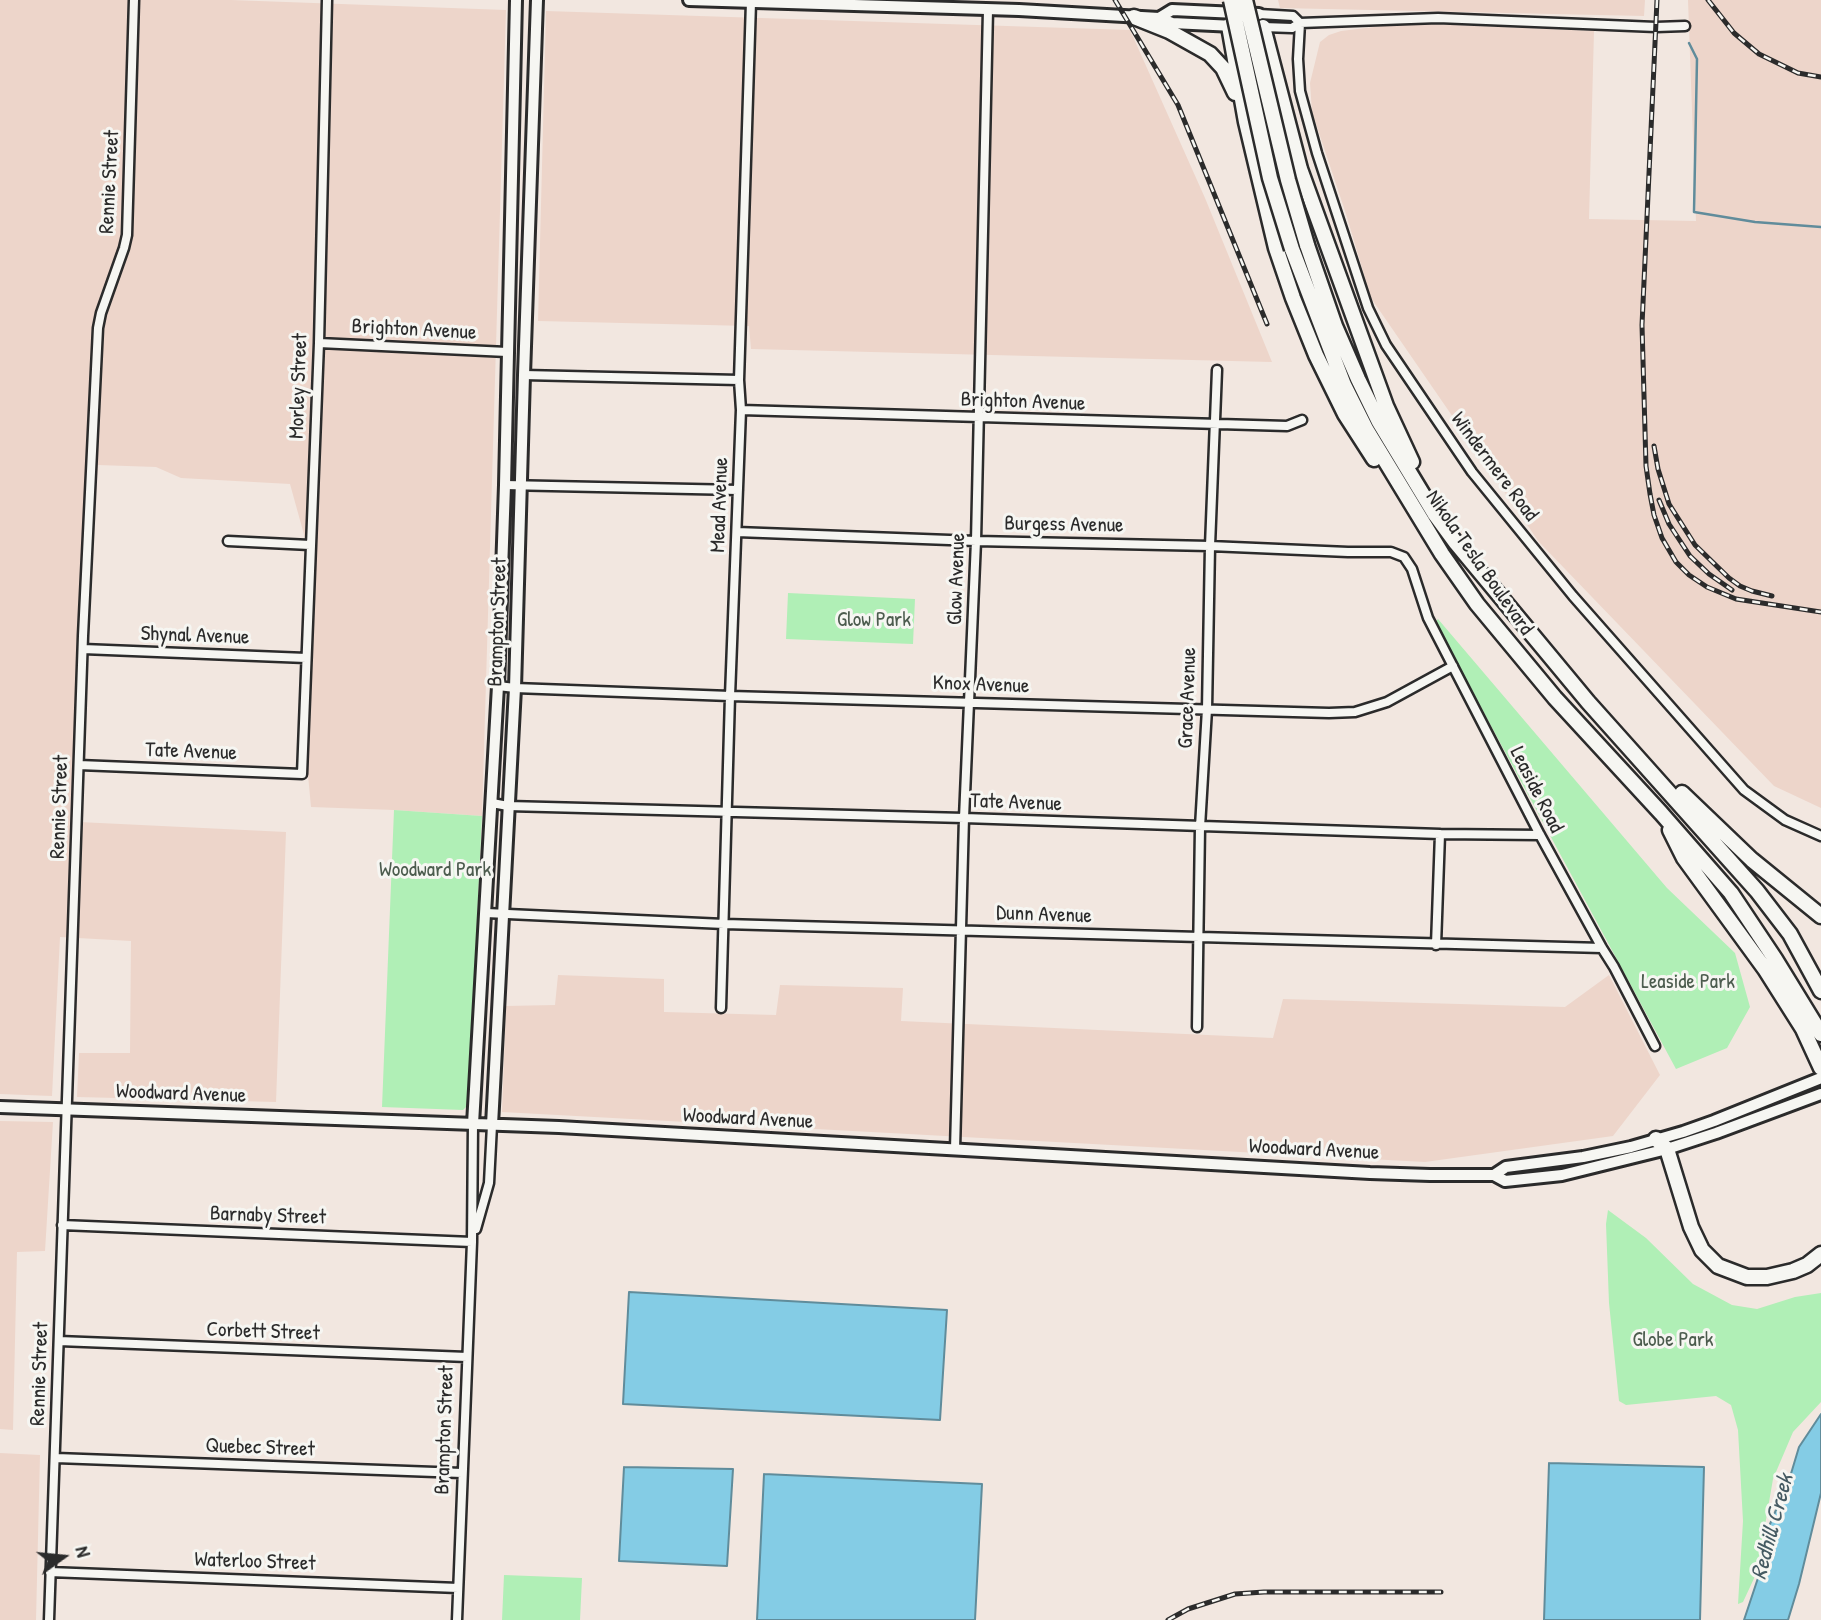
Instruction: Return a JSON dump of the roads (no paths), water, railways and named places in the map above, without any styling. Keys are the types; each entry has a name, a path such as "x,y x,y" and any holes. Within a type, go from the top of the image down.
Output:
{"highway":[{"path":"1228,9 1233,14 1245,13 1280,94"},
{"path":"1228,9 1246,122 1276,248 1293,298 1316,355 1345,414 1413,523 1442,554"},
{"name":"Nikola Tesla Boulevard","path":"1228,9 1270,177 1292,249 1344,385 1366,429 1442,554 1477,604 1555,698 1731,892 1821,1034"},
{"name":"Nikola Tesla Boulevard","path":"1245,13 1288,180 1335,326 1379,422 1419,491 1457,543 1588,702 1757,891 1790,934 1819,985"},
{"path":"1134,17 1169,31 1210,54 1223,68 1246,122"},
{"path":"1261,21 1300,169 1386,406 1418,476 1457,543"},
{"path":"1588,702 1629,738 1691,803 1752,860 1821,916"},
{"path":"1661,813 1684,858 1765,969 1803,1029 1821,1068"},
{"path":"1661,1144 1691,1227 1702,1250 1718,1266 1747,1277 1767,1277 1793,1271 1807,1265 1821,1254"}],"main road":[{"name":"Brampton Street","path":"473,1124 498,686 516,0"},
{"name":"Brampton Street","path":"492,1125 515,688 537,0"},
{"path":"689,0 1159,18 1172,23 1228,9"},
{"path":"1181,11 1197,0"},
{"path":"1239,0 1245,13 1261,21"},
{"path":"1255,0 1261,21"},
{"path":"1159,18 1171,10 1228,9"},
{"name":"Woodward Avenue","path":"1661,1144 1821,1078"},
{"name":"Woodward Avenue","path":"0,1107 473,1124 1370,1173 1494,1175 1506,1181 1549,1177 1661,1144 1716,1133 1817,1095"}],"street":[{"name":"Rennie Street","path":"49,1620 83,649 99,321 127,235 134,0"},
{"name":"Morley Street","path":"302,774 327,0"},
{"name":"Mead Avenue","path":"721,1009 741,410 751,2"},
{"name":"Glow Avenue","path":"955,1149 968,702 976,541 988,10"},
{"path":"1261,21 1293,16 1300,23"},
{"path":"1261,21 1293,28 1300,23 1438,18 1685,26"},
{"name":"Windermere Road","path":"1300,23 1300,91 1317,153 1368,308 1385,345 1472,472 1573,596 1744,790 1785,820 1821,836"},
{"name":"Brighton Avenue","path":"318,343 507,352"},
{"name":"Grace Avenue","path":"1197,1027 1200,827 1207,709 1217,370"},
{"path":"524,375 740,380"},
{"name":"Brighton Avenue","path":"741,410 1215,425 1287,426 1302,420"},
{"path":"505,485 738,490"},
{"name":"Burgess Avenue","path":"737,531 976,541 1391,552"},
{"path":"228,541 310,545"},
{"name":"Leaside Road","path":"1391,552 1404,558 1412,569 1428,618 1540,835 1655,1046"},
{"name":"Shynal Avenue","path":"83,649 306,658"},
{"name":"Knox Avenue","path":"498,686 730,696 1329,713 1355,712 1387,702 1453,666"},
{"name":"Tate Avenue","path":"79,765 302,774"},
{"name":"Tate Avenue","path":"492,803 508,806 1540,835"},
{"path":"1436,945 1440,834"},
{"name":"Dunn Avenue","path":"486,913 724,924 1602,948"},
{"name":"Brampton Street","path":"457,1620 472,1242 473,1124"},
{"name":"Brampton Street","path":"472,1242 489,1183 492,1125"},
{"name":"Barnaby Street","path":"62,1225 472,1242"},
{"name":"Corbett Street","path":"59,1340 467,1357"},
{"name":"Quebec Street","path":"56,1458 462,1473"},
{"name":"Waterloo Street","path":"50,1572 458,1588"}],"water":[{"path":"629,1292 947,1310 940,1420 623,1404"},
{"name":"Redhill Creek","path":"1821,1414 1821,1493 1788,1620 1744,1620 1764,1560 1770,1524 1790,1477 1799,1447"},
{"path":"1549,1463 1704,1467 1700,1620 1544,1620"},
{"path":"624,1467 733,1469 727,1566 619,1561"},
{"path":"764,1474 982,1484 975,1620 757,1620"}],"waterway":[{"path":"1689,43 1697,59 1694,212 1755,222 1821,227"}],"railway":[{"path":"1115,0 1178,105 1267,324"},
{"path":"1657,0 1642,325 1646,466 1654,515 1662,538 1676,562 1707,587 1736,599 1821,612"},
{"path":"1708,0 1734,33 1759,54 1798,73 1821,77"},
{"path":"1654,446 1669,504 1695,545 1740,586 1772,596"},
{"path":"1659,500 1669,524 1690,556 1732,590"},
{"path":"1168,1620 1188,1609 1235,1594 1441,1592"}],"park label":[{"name":"Glow Park","path":"874,620"},
{"name":"Woodward Park","path":"435,870"},
{"name":"Leaside Park","path":"1688,982"},
{"name":"Globe Park","path":"1673,1340"}]}
